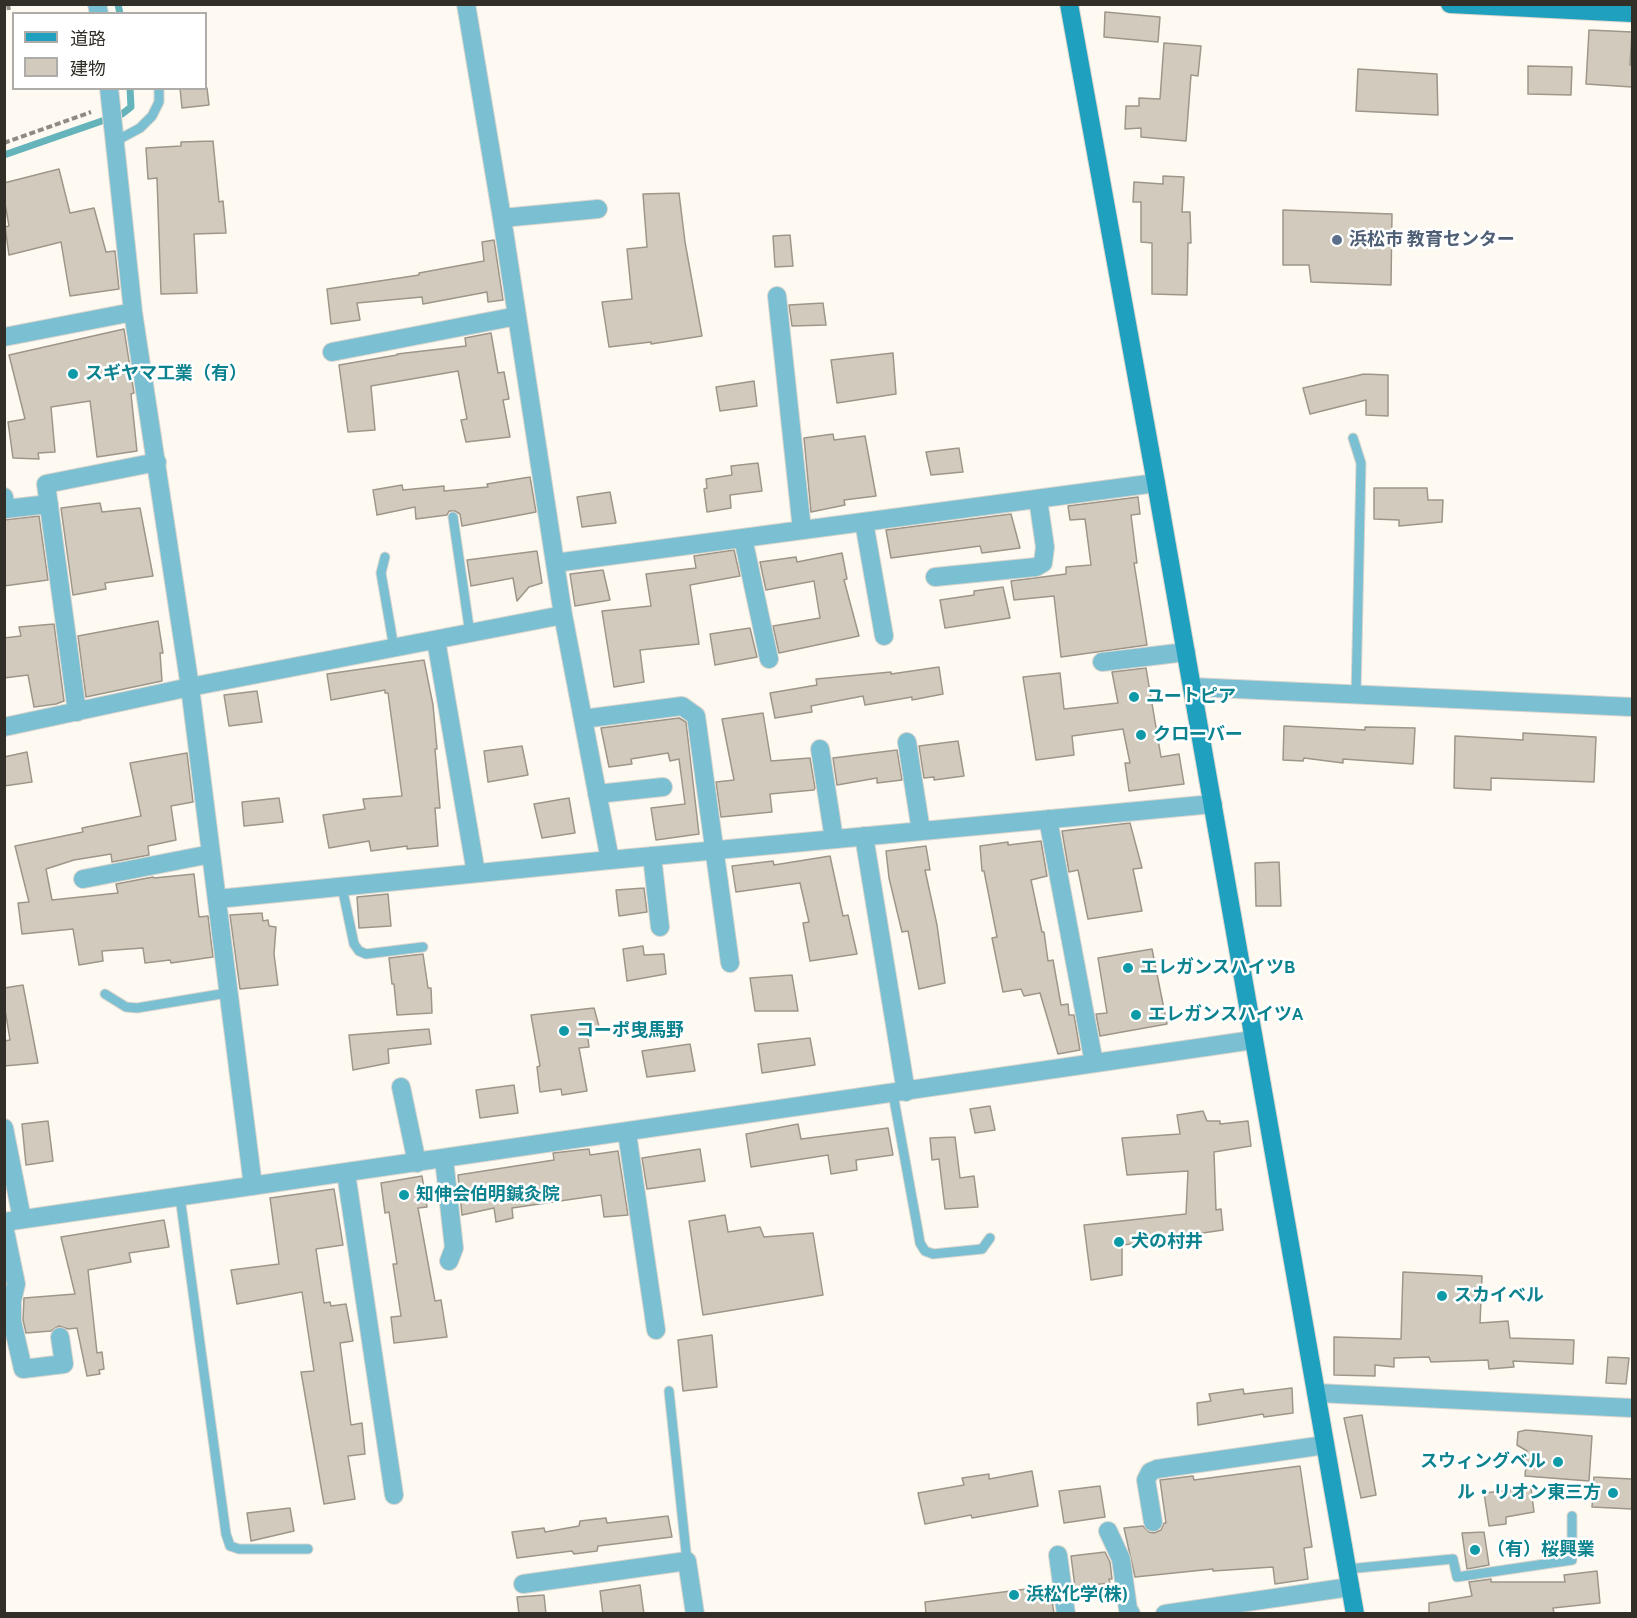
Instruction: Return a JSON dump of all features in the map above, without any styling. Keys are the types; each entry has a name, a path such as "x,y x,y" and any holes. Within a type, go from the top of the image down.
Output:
{"street":[{"path":"466,4 502,218 563,615 609,860"},
{"path":"1069,4 1156,483 1355,1614"},
{"path":"1450,4 1632,13"},
{"path":"111,100 133,312 158,462 190,687 253,1186"},
{"path":"502,218 598,209"},
{"path":"777,296 802,530"},
{"path":"4,337 133,312"},
{"path":"332,352 517,316"},
{"path":"77,712 46,484 158,462"},
{"path":"555,563 1156,483"},
{"path":"4,497 6,509 49,504"},
{"path":"935,577 1036,567 1043,563 1045,547 1038,499"},
{"path":"864,522 884,636"},
{"path":"743,538 769,659"},
{"path":"4,728 190,687 563,615"},
{"path":"436,640 476,873"},
{"path":"1102,662 1186,652"},
{"path":"1192,687 1632,707"},
{"path":"583,720 682,706 696,716 730,963"},
{"path":"907,742 921,831"},
{"path":"820,749 834,839"},
{"path":"597,794 663,786"},
{"path":"217,899 1213,804"},
{"path":"1048,819 1094,1062"},
{"path":"864,836 900,1093"},
{"path":"83,879 211,854"},
{"path":"652,856 660,927"},
{"path":"10,1222 1253,1040"},
{"path":"401,1087 417,1162"},
{"path":"4,1128 16,1284 12,1301 12,1321 23,1369 64,1364 60,1337"},
{"path":"627,1132 656,1330"},
{"path":"444,1159 454,1248 448,1261"},
{"path":"346,1173 394,1495"},
{"path":"1317,1393 1632,1408"},
{"path":"1153,1522 1146,1480 1150,1472 1157,1469 1325,1445"},
{"path":"1108,1531 1121,1559 1128,1609 1131,1614"},
{"path":"1058,1555 1066,1614"},
{"path":"523,1584 687,1561 694,1614"},
{"path":"1165,1614 1349,1578"}],"lane":[{"path":"115,134 140,128 152,116 159,102 159,90"},
{"path":"1353,438 1361,463 1356,695"},
{"path":"453,517 470,634"},
{"path":"385,557 381,573 394,648"},
{"path":"342,886 354,944 359,951 366,954 423,947"},
{"path":"105,994 126,1007 137,1008 227,993"},
{"path":"900,1093 920,1243 925,1251 933,1254 982,1249 990,1238"},
{"path":"180,1197 226,1534 230,1546 239,1549 308,1549"},
{"path":"669,1390 687,1561"},
{"path":"1349,1578 1453,1559 1457,1577 1572,1560 1572,1516"}],"path":[{"path":"8,4 9,10"},
{"path":"4,143 111,100"}],"building":[{"path":"1105,12 1160,17 1158,42 1104,37"},
{"path":"1589,30 1632,32 1630,65 1632,65 1632,87 1586,84"},
{"path":"1164,43 1201,46 1198,76 1191,75 1186,141 1141,137 1141,128 1125,129 1126,106 1139,106 1139,98 1160,99"},
{"path":"1528,66 1572,67 1571,95 1528,94"},
{"path":"1358,69 1437,74 1438,115 1356,111"},
{"path":"207,88 209,105 182,108 180,90 207,90"},
{"path":"213,141 219,202 223,201 226,233 194,234 197,293 161,294 157,178 148,179 146,148 181,146 181,142"},
{"path":"59,169 70,213 94,208 106,252 115,251 119,289 70,296 61,242 9,255 5,227 9,226 4,183"},
{"path":"1163,176 1184,177 1182,212 1190,212 1191,243 1188,243 1187,295 1152,294 1152,243 1141,242 1141,202 1133,202 1134,182 1163,184"},
{"path":"679,193 685,242 702,336 651,344 651,342 609,347 602,302 632,299 627,249 647,247 643,194"},
{"name":"浜松市 教育センター","path":"1283,210 1392,214 1391,285 1311,282 1309,265 1283,265"},
{"path":"790,235 793,266 775,267 773,236"},
{"path":"494,240 503,300 488,302 487,292 423,304 422,297 357,303 360,320 331,324 327,289 419,275 419,273 484,261 482,242"},
{"path":"823,303 826,325 792,326 789,305"},
{"name":"スギヤマ工業（有）","path":"124,329 134,393 131,394 137,451 97,457 90,401 51,407 55,452 38,453 39,459 13,458 8,422 25,419 9,355"},
{"path":"491,333 498,373 504,372 509,399 503,400 510,437 466,442 461,420 467,419 458,371 371,386 375,430 348,432 339,365 397,354 466,346 465,338"},
{"path":"893,353 896,394 837,403 831,360"},
{"path":"1364,374 1388,375 1388,416 1366,415 1366,400 1310,414 1303,388"},
{"path":"754,381 757,406 720,411 716,387"},
{"path":"833,434 834,440 865,436 876,496 844,500 845,505 811,512 804,438"},
{"path":"959,448 963,472 931,475 926,452"},
{"path":"758,463 762,491 730,495 731,508 707,512 704,489 707,488 706,479 732,475 731,466"},
{"path":"530,477 536,512 462,526 460,514 455,511 449,511 447,515 416,519 415,507 377,515 373,490 402,485 403,490 444,486 444,491 488,487 487,484"},
{"path":"1374,488 1427,488 1428,500 1443,500 1442,522 1399,526 1399,520 1374,519"},
{"path":"610,492 616,523 582,527 577,497"},
{"path":"1138,497 1140,514 1131,515 1137,563 1134,563 1147,645 1061,657 1054,596 1014,600 1011,581 1066,574 1066,567 1091,565 1085,519 1070,520 1068,506"},
{"path":"100,503 102,512 140,508 153,576 105,583 106,589 73,595 61,508"},
{"path":"1011,514 1020,548 982,553 980,546 891,558 886,530"},
{"path":"39,516 48,580 4,586 4,520"},
{"path":"734,550 740,576 690,585 699,644 640,650 644,682 614,687 602,611 651,606 646,574 696,568 694,556"},
{"path":"537,551 542,583 529,587 517,601 513,578 471,586 467,560"},
{"path":"842,553 847,579 844,580 859,636 779,653 773,626 820,618 814,581 766,590 760,562 796,557 797,562"},
{"path":"603,570 610,600 575,606 570,574"},
{"path":"1003,587 1010,618 945,628 940,600 974,595 974,591"},
{"path":"158,621 163,653 160,653 162,681 86,697 78,636"},
{"path":"54,624 64,701 34,707 28,675 4,678 4,638 21,636 19,627"},
{"path":"750,628 757,657 715,665 710,634"},
{"path":"424,660 433,705 437,749 435,749 440,808 435,808 438,846 407,849 407,846 371,851 369,841 329,848 323,815 365,809 363,799 402,796 388,693 385,693 385,690 331,700 327,674"},
{"path":"939,667 943,694 865,705 863,696 811,706 812,712 775,718 770,693 817,685 816,679 891,672 891,674"},
{"path":"1146,668 1161,757 1179,754 1184,784 1129,791 1125,763 1130,763 1123,729 1072,736 1074,755 1036,760 1023,677 1060,673 1064,709 1118,703 1112,672"},
{"path":"257,691 262,722 229,726 224,695"},
{"path":"763,713 771,761 810,758 815,788 814,790 770,794 772,812 721,817 716,782 734,780 722,719"},
{"path":"679,718 686,722 699,834 656,840 651,808 685,804 679,759 670,761 668,753 631,759 632,764 609,767 601,728"},
{"path":"1284,726 1365,730 1365,727 1415,728 1413,764 1343,759 1343,763 1304,758 1303,761 1283,760"},
{"path":"1523,733 1596,737 1594,782 1491,778 1491,790 1454,788 1455,736 1523,740"},
{"path":"958,741 964,776 934,780 934,777 924,778 919,746"},
{"path":"522,746 528,775 488,782 484,751"},
{"path":"897,750 902,780 877,783 877,778 837,785 833,758"},
{"path":"27,752 32,782 4,786 4,757"},
{"path":"187,753 193,802 171,806 176,840 148,846 149,855 112,862 111,854 74,860 46,869 52,900 118,893 116,884 153,877 194,874 199,917 208,916 213,957 171,963 170,960 145,963 143,948 102,951 103,961 79,965 73,929 22,934 18,903 29,902 15,846 83,832 82,828 141,816 130,763"},
{"path":"279,798 283,822 244,826 242,802"},
{"path":"569,798 575,833 542,838 534,804"},
{"path":"1130,823 1142,868 1133,869 1142,911 1088,919 1078,870 1069,872 1062,831"},
{"path":"1041,841 1047,876 1031,880 1042,932 1044,932 1048,961 1053,960 1061,1005 1068,1004 1069,1015 1074,1015 1080,1050 1058,1054 1040,993 1024,996 1021,989 1003,992 992,938 997,937 984,871 982,871 980,846"},
{"path":"926,846 930,870 925,870 937,925 945,983 919,989 908,931 902,932 889,878 886,851"},
{"path":"830,856 843,916 848,915 857,954 810,961 803,923 809,922 800,883 736,892 732,866 773,861 774,865"},
{"path":"1279,862 1281,906 1256,906 1255,863"},
{"path":"644,888 647,912 619,916 616,890"},
{"path":"388,894 391,926 359,928 357,897"},
{"path":"262,913 263,921 268,920 269,926 276,927 274,954 278,985 240,989 230,915"},
{"path":"643,946 644,955 664,954 666,974 627,981 623,949"},
{"path":"1152,949 1167,1024 1100,1036 1096,1014 1107,1013 1098,958"},
{"path":"423,954 428,988 431,988 432,1013 397,1015 389,958"},
{"path":"792,975 798,1011 755,1011 750,978"},
{"path":"23,985 38,1063 4,1066 4,1041 10,1040 4,988"},
{"path":"594,1008 600,1030 587,1031 589,1047 579,1048 587,1091 562,1095 561,1089 540,1092 537,1067 540,1066 531,1015"},
{"path":"429,1029 431,1044 388,1049 389,1063 353,1070 349,1035"},
{"path":"810,1038 815,1065 762,1073 758,1044"},
{"path":"690,1044 695,1071 647,1077 642,1051"},
{"path":"514,1085 518,1113 480,1118 476,1090"},
{"path":"990,1106 995,1130 975,1133 970,1109"},
{"path":"1203,1111 1207,1121 1220,1121 1220,1124 1248,1121 1251,1146 1214,1152 1216,1210 1221,1209 1223,1230 1196,1234 1196,1237 1122,1245 1122,1275 1091,1280 1084,1225 1186,1214 1188,1171 1127,1175 1122,1138 1180,1134 1177,1115"},
{"path":"48,1121 53,1161 26,1165 22,1124"},
{"path":"798,1124 801,1139 888,1128 893,1155 856,1160 857,1170 831,1174 828,1155 751,1167 746,1134"},
{"path":"955,1137 960,1178 974,1176 978,1207 945,1209 939,1159 932,1160 930,1138"},
{"path":"589,1149 590,1155 618,1151 628,1215 604,1217 601,1195 512,1208 513,1218 496,1222 494,1208 462,1215 458,1175 554,1160 553,1153"},
{"path":"700,1149 705,1181 647,1189 642,1158"},
{"path":"422,1176 427,1207 418,1208 435,1301 441,1300 447,1337 394,1343 391,1317 401,1316 393,1264 397,1264 389,1212 385,1213 381,1183"},
{"path":"334,1189 343,1245 316,1249 324,1303 330,1302 331,1306 346,1304 353,1341 340,1343 351,1425 362,1423 365,1454 348,1456 355,1499 324,1504 301,1372 314,1371 302,1292 237,1304 231,1270 279,1264 270,1198"},
{"path":"725,1215 728,1232 760,1227 764,1237 813,1233 823,1295 703,1315 689,1221"},
{"path":"164,1220 169,1247 129,1253 131,1262 88,1270 97,1353 102,1352 104,1369 99,1370 100,1374 87,1376 77,1328 68,1329 59,1326 51,1331 26,1333 23,1320 24,1298 75,1294 61,1237"},
{"path":"1403,1272 1482,1276 1480,1323 1508,1321 1510,1338 1574,1340 1573,1364 1513,1361 1514,1367 1489,1369 1488,1360 1431,1362 1429,1357 1394,1358 1394,1367 1375,1365 1375,1376 1334,1375 1334,1337 1401,1339"},
{"path":"712,1335 717,1387 683,1391 678,1340"},
{"path":"1608,1357 1629,1358 1626,1384 1606,1383"},
{"path":"1292,1388 1293,1413 1264,1417 1263,1414 1198,1425 1197,1403 1211,1401 1209,1394 1243,1389 1244,1394"},
{"path":"1362,1415 1376,1495 1361,1498 1344,1418"},
{"name":"スウィングベル","path":"1526,1430 1592,1436 1589,1481 1525,1476 1527,1451 1517,1445 1518,1432"},
{"path":"1300,1466 1312,1547 1304,1548 1308,1579 1275,1584 1273,1567 1213,1571 1213,1569 1135,1577 1124,1528 1143,1526 1149,1532 1154,1533 1161,1530 1166,1523 1160,1480 1193,1476 1194,1480"},
{"path":"1032,1471 1038,1506 925,1524 918,1493 964,1485 962,1478 989,1474 989,1479"},
{"name":"ル・リオン東三方","path":"1594,1477 1632,1479 1632,1509 1592,1507"},
{"path":"1100,1486 1105,1517 1064,1523 1059,1491"},
{"path":"1531,1488 1534,1512 1506,1517 1506,1524 1489,1526 1484,1493"},
{"path":"290,1508 294,1531 251,1541 247,1513"},
{"path":"668,1516 672,1537 598,1546 597,1551 574,1554 572,1551 517,1558 512,1532 544,1528 545,1532 579,1526 580,1521 606,1518 607,1523"},
{"name":"（有）桜興業","path":"1484,1532 1489,1565 1467,1569 1462,1533"},
{"path":"1105,1552 1110,1562 1112,1579 1109,1579 1110,1583 1075,1587 1071,1556"},
{"path":"1597,1571 1600,1603 1553,1608 1554,1613 1429,1614 1429,1603 1472,1596 1469,1582 1491,1579 1491,1582 1565,1582 1564,1575"},
{"path":"640,1585 644,1614 603,1614 600,1591"},
{"name":"浜松化学(株)","path":"1050,1586 1054,1614 926,1614 925,1602"},
{"path":"544,1595 546,1614 519,1614 517,1597"}],"waterway":[{"path":"118,4 120,12"},
{"path":"4,155 122,114 131,107 130,90"}],"place":[{"name":"浜松市 教育センター","path":"1337,240"},
{"name":"スギヤマ工業（有）","path":"73,374"},
{"name":"ユートピア","path":"1134,697"},
{"name":"クローバー","path":"1141,735"},
{"name":"エレガンスハイツB","path":"1128,968"},
{"name":"エレガンスハイツA","path":"1136,1015"},
{"name":"コーポ曳馬野","path":"564,1031"},
{"name":"知伸会伯明鍼灸院","path":"404,1195"},
{"name":"犬の村井","path":"1119,1242"},
{"name":"スカイベル","path":"1442,1296"},
{"name":"スウィングベル","path":"1558,1462"},
{"name":"ル・リオン東三方","path":"1613,1493"},
{"name":"（有）桜興業","path":"1475,1550"},
{"name":"浜松化学(株)","path":"1014,1595"}]}
